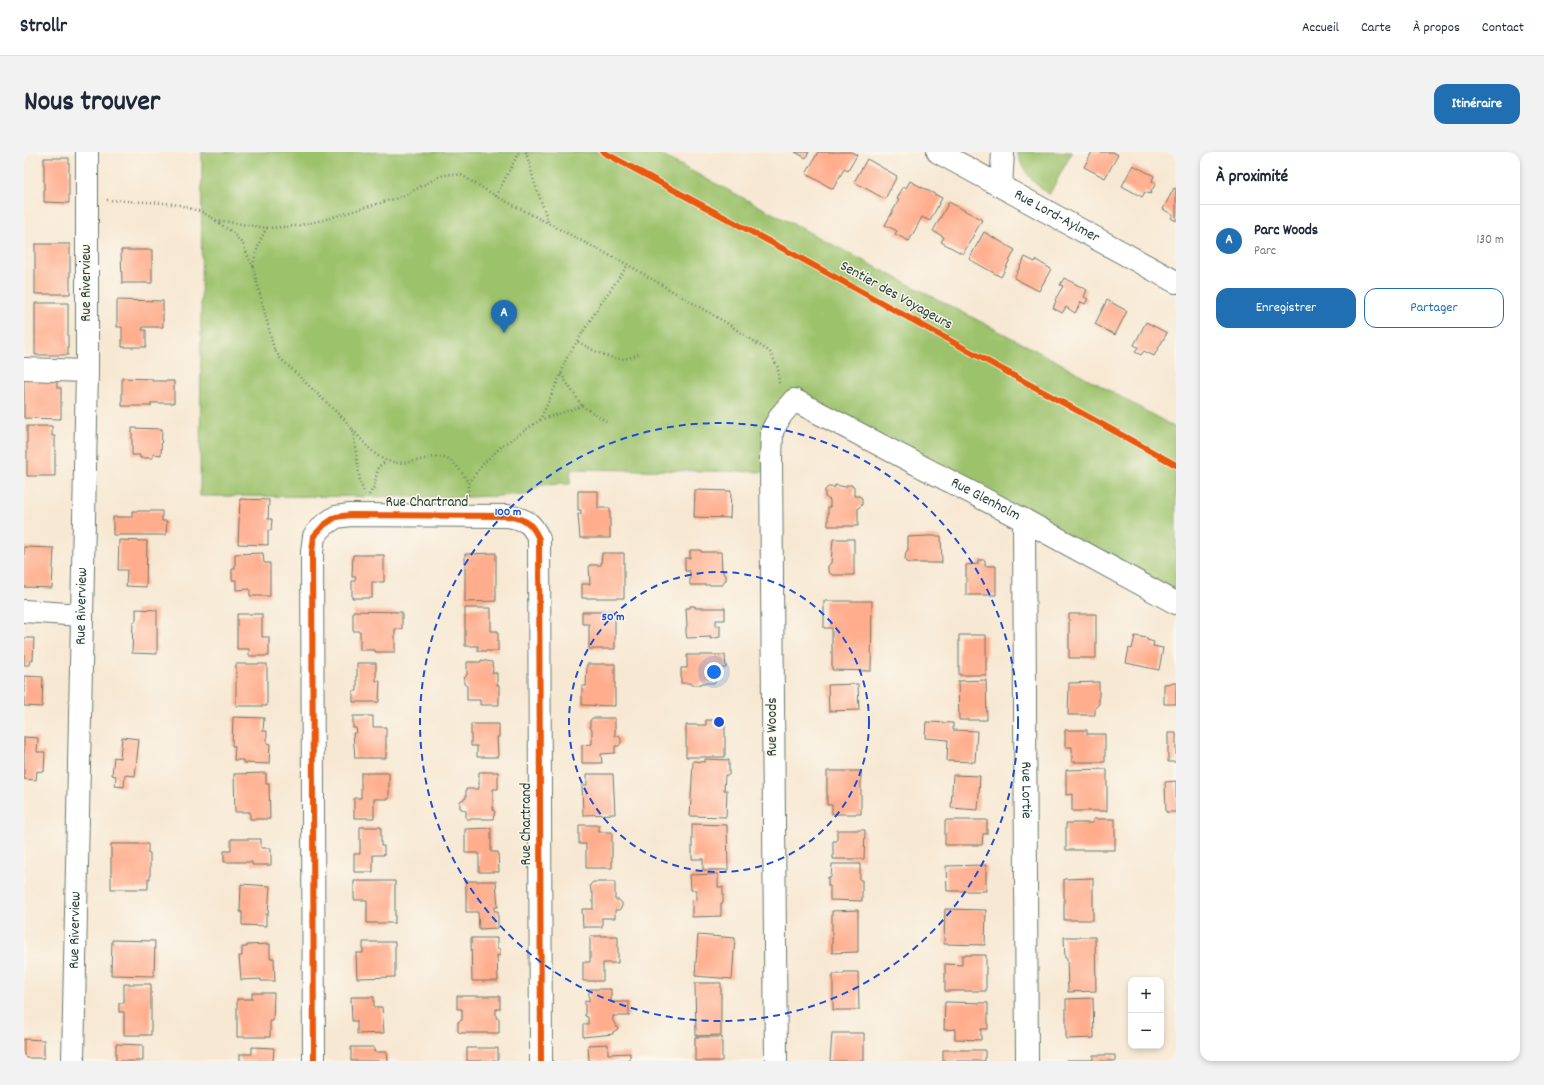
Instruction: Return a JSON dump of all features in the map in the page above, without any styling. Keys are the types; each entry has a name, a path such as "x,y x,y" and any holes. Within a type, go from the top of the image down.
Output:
{"street":[{"name":"Rue Riverview","path":"73,1061 87,371 87,152"},
{"name":"Rue Lord-Aylmer","path":"938,152 1176,282"},
{"path":"1001,186 1003,152"},
{"path":"24,369 87,371"},
{"name":"Rue Glenholm","path":"787,408 1024,520 1176,603"},
{"name":"Rue Woods","path":"776,1061 771,460 772,431 787,408"},
{"name":"Rue Chartrand","path":"314,1061 312,560 314,536 324,525 336,517 350,515 508,516 522,519 534,527 539,539 541,1061"},
{"name":"Rue Lortie","path":"1024,520 1027,1061"},
{"path":"24,611 81,614"}],"path":[{"path":"496,196 519,152"},
{"path":"526,152 534,181 549,224"},
{"path":"216,220 267,228 296,226 323,220 404,196 440,176 451,174 461,175 496,196 628,265 725,322 770,352 778,368 787,408"},
{"path":"87,199 179,205 202,212 233,232 243,245 253,267 274,349 280,358 344,419 367,445 386,461 400,463 428,457 440,457 454,463 461,470 468,483 468,516"},
{"path":"253,267 260,238 267,228"},
{"path":"540,420 561,374 566,359 628,265"},
{"path":"578,342 612,358 626,359 634,357 641,352"},
{"path":"561,374 582,406 609,424"},
{"path":"468,483 485,462 502,446 540,420 582,406"},
{"path":"353,430 360,482 364,493 368,496 374,487 378,467 386,461"}],"green space":[{"path":"202,152 655,152 1060,363 1176,428 1176,603 808,407 781,415 771,472 571,469 570,484 540,485 526,495 468,497 200,496"},
{"path":"1017,152 1072,152 1049,195 1038,186 1025,171"}],"building":[{"path":"795,152 809,152 806,158"},
{"path":"818,152 851,152 857,155 848,171 844,169 833,189 806,174"},
{"path":"1092,152 1113,152 1118,155 1105,178 1084,167"},
{"path":"44,158 69,158 69,203 44,202"},
{"path":"867,159 897,176 885,199 854,182"},
{"path":"1133,165 1154,176 1152,181 1156,183 1150,194 1145,192 1142,197 1122,186"},
{"path":"910,181 942,198 930,221 922,217 909,241 895,234 897,231 885,225 899,200 897,199 903,187 906,188"},
{"path":"1174,188 1176,189 1176,221 1171,218 1173,215 1163,209"},
{"path":"949,202 982,220 963,254 941,242 944,237 933,231"},
{"path":"984,232 1015,250 1001,277 969,259"},
{"path":"35,244 70,244 70,294 35,294"},
{"path":"121,250 152,250 152,283 122,283"},
{"path":"1025,257 1035,262 1036,260 1051,269 1039,291 1014,278"},
{"path":"1064,278 1087,290 1084,297 1088,299 1085,304 1081,302 1075,313 1066,307 1062,313 1053,308 1056,301 1055,300 1063,286 1060,285"},
{"path":"117,300 163,301 163,327 143,327 142,330 146,330 146,347 122,347 122,327 117,327"},
{"path":"1107,300 1127,311 1115,335 1095,324"},
{"path":"35,303 68,303 68,355 35,355"},
{"path":"1146,322 1167,333 1154,356 1144,351 1141,355 1135,352 1138,347 1134,345"},
{"path":"24,377 57,378 57,388 61,388 61,419 24,418"},
{"path":"122,378 152,379 152,381 174,381 174,403 151,403 151,406 122,406"},
{"path":"27,426 52,426 52,436 55,436 55,476 27,476"},
{"path":"132,428 162,429 161,455 153,454 153,458 140,458 140,455 132,455"},
{"path":"835,485 846,487 846,485 852,485 852,487 854,486 854,496 859,496 862,498 862,505 858,508 858,526 828,526 828,507 830,507 830,500 825,497 825,490 828,487 835,487"},
{"path":"695,490 731,491 730,518 694,517"},
{"path":"578,491 598,491 598,508 610,508 610,538 580,538 578,514 581,514 581,510 578,510"},
{"path":"240,499 269,500 268,519 272,519 271,531 268,530 268,545 238,544"},
{"path":"132,511 162,511 162,521 167,521 166,535 113,535 113,517 132,517"},
{"path":"941,536 942,563 908,563 905,559 906,552 908,550 908,537"},
{"path":"833,539 854,539 854,575 832,575 828,571 828,566 831,563"},
{"path":"119,540 147,541 146,587 126,586 127,570 118,570"},
{"path":"24,547 54,548 52,588 24,587"},
{"path":"690,550 701,550 701,552 721,552 722,570 726,575 726,580 723,582 723,585 690,585 690,571 685,571 685,558 690,558"},
{"path":"263,553 264,563 270,563 270,596 250,596 250,589 236,590 236,580 232,580 232,569 235,569 235,554"},
{"path":"496,553 496,601 465,602 465,554"},
{"path":"602,553 624,553 624,598 582,598 582,584 590,584 589,565 601,565"},
{"path":"353,555 384,555 384,582 372,582 372,598 352,598 352,581 355,581 356,577 352,577"},
{"path":"978,560 985,560 985,566 996,566 996,595 966,595 966,565 978,564"},
{"path":"824,601 872,601 871,671 832,670 832,628 824,628"},
{"path":"690,606 695,606 695,608 725,608 725,620 716,620 716,626 720,625 720,637 710,639 711,637 687,638 686,608 690,608"},
{"path":"465,608 491,608 491,631 498,631 498,651 478,651 478,646 465,646"},
{"path":"136,609 157,610 157,654 132,653 133,622 136,620"},
{"path":"353,611 402,612 402,629 395,629 395,652 360,650 360,631 353,631"},
{"path":"582,612 615,612 615,649 589,649 589,624 582,624"},
{"path":"237,614 262,614 262,637 269,637 269,656 249,656 249,649 237,649"},
{"path":"1069,614 1096,614 1096,658 1069,658"},
{"path":"959,635 986,635 986,675 959,675"},
{"path":"1135,636 1147,638 1147,640 1154,642 1153,646 1163,648 1159,670 1126,663 1129,648 1132,649"},
{"path":"24,638 34,638 33,660 30,660 29,665 24,665"},
{"path":"687,655 725,655 726,668 715,668 715,683 692,685 689,683 681,683 681,668 687,668"},
{"path":"481,660 492,662 492,673 497,673 497,685 499,685 499,705 480,705 480,700 467,700 467,686 464,684 464,678 467,675 467,662 481,662"},
{"path":"357,663 376,663 376,681 380,681 379,702 353,702 353,691 357,691"},
{"path":"236,664 267,664 267,706 236,706"},
{"path":"587,664 615,664 615,706 582,705 582,686 586,686"},
{"path":"24,676 43,677 42,707 24,706"},
{"path":"986,680 987,720 959,720 958,681"},
{"path":"1099,682 1099,704 1095,708 1095,715 1068,715 1069,683"},
{"path":"1176,683 1176,704 1164,704 1164,684"},
{"path":"858,684 859,710 829,711 828,685"},
{"path":"353,716 373,716 373,727 386,727 386,758 355,758 353,733 357,733 356,728 353,728"},
{"path":"233,717 264,718 263,731 267,731 267,743 270,744 269,764 243,763 243,760 234,760 235,746 232,746"},
{"path":"592,718 615,718 615,736 619,736 621,743 619,746 615,746 615,753 601,754 602,763 582,763 582,745 592,744 592,730 590,727 590,721"},
{"path":"706,720 725,720 725,757 686,757 686,725 706,725"},
{"path":"926,722 953,723 953,730 977,731 975,762 947,761 948,740 925,738"},
{"path":"471,724 499,724 499,737 497,737 498,757 477,757 477,746 471,746"},
{"path":"1065,730 1087,730 1087,734 1105,734 1105,762 1072,762 1072,747 1065,747"},
{"path":"1168,733 1176,733 1176,762 1168,762"},
{"path":"24,737 38,738 37,752 45,752 44,772 37,771 36,780 24,779"},
{"path":"122,737 139,739 135,776 125,775 124,787 115,786 116,776 112,775 114,757 120,758"},
{"path":"705,759 729,760 729,775 725,775 724,790 727,790 726,817 690,816 693,761 705,762"},
{"path":"1107,769 1107,811 1072,811 1072,794 1066,795 1066,770"},
{"path":"827,771 861,771 861,814 832,814 832,805 827,805"},
{"path":"479,772 498,772 498,789 493,789 493,810 495,812 493,819 466,819 466,811 460,808 460,801 466,798 466,789 479,789"},
{"path":"266,773 266,784 269,784 270,819 250,819 250,812 235,812 234,774"},
{"path":"361,773 389,773 389,799 374,799 374,818 354,818 354,798 361,798"},
{"path":"587,774 613,774 615,814 583,815 582,785 587,785"},
{"path":"953,775 980,776 978,810 951,808"},
{"path":"1176,781 1176,812 1166,812 1165,782"},
{"path":"1093,819 1115,819 1115,850 1066,850 1066,823 1093,823"},
{"path":"945,820 987,820 987,834 983,834 982,845 945,845"},
{"path":"692,824 727,825 728,870 703,870 703,859 692,859"},
{"path":"579,825 599,825 599,832 612,832 612,868 586,868 586,844 579,844"},
{"path":"360,827 381,827 381,846 384,846 384,855 373,855 373,872 354,872 354,854 360,854"},
{"path":"491,828 491,852 498,852 499,872 479,872 479,853 465,853 465,829"},
{"path":"837,830 865,830 864,859 833,859 833,841 837,841"},
{"path":"231,839 261,839 261,848 271,848 271,865 252,865 252,862 224,862 224,851 231,851"},
{"path":"111,844 148,844 148,853 150,853 150,879 148,879 148,889 111,889"},
{"path":"832,864 860,864 862,901 830,900 830,886 828,886 828,877 831,877"},
{"path":"986,865 986,891 947,891 946,866"},
{"path":"718,874 718,887 723,887 721,916 692,917 692,900 696,901 696,890 691,890 690,875"},
{"path":"1093,878 1093,920 1064,920 1064,879"},
{"path":"354,881 395,881 395,923 367,923 367,900 354,900"},
{"path":"466,881 496,881 498,907 495,907 494,911 498,911 498,928 479,929 478,912 466,912"},
{"path":"593,882 615,882 615,900 619,900 622,903 622,907 619,910 615,910 615,918 602,918 602,927 583,927 582,909 593,909 593,894 590,885"},
{"path":"241,884 270,886 266,926 242,925 242,912 240,912"},
{"path":"945,909 986,910 985,945 944,944"},
{"path":"858,910 858,952 832,953 832,911"},
{"path":"698,935 735,938 732,979 695,976"},
{"path":"590,936 618,936 618,963 603,963 603,981 583,981 583,962 590,962"},
{"path":"1064,937 1095,937 1096,991 1068,992 1067,958 1065,958"},
{"path":"471,938 497,938 497,949 500,949 500,956 497,955 498,981 472,981"},
{"path":"112,940 155,941 154,976 111,975"},
{"path":"363,942 395,942 395,977 357,978 356,953 363,953"},
{"path":"270,944 270,958 274,958 275,981 261,981 261,979 241,980 239,956 242,956 242,947 247,947 247,945"},
{"path":"962,955 986,955 986,991 945,991 945,964 962,965"},
{"path":"844,972 858,972 859,1010 833,1010 833,974 844,974"},
{"path":"695,983 721,983 721,1035 696,1036"},
{"path":"124,984 151,984 151,1035 124,1035 124,1012 119,1012 119,1003 124,1003"},
{"path":"589,989 611,989 611,1002 629,1002 629,1016 613,1016 613,1021 618,1029 613,1032 613,1034 583,1037 583,1024 588,1024 588,1017 585,1016 585,1001 589,1001"},
{"path":"252,993 274,993 273,1021 270,1021 270,1037 237,1037 237,999 252,999"},
{"path":"457,996 500,996 500,1009 496,1009 496,1018 499,1018 499,1033 460,1033 458,1031 458,1022 462,1020 462,1009 457,1009"},
{"path":"351,997 374,997 374,1007 382,1007 384,1033 357,1034 357,1021 352,1021"},
{"path":"1093,998 1094,1038 1066,1039 1066,999"},
{"path":"945,1002 988,1003 988,1029 981,1029 981,1040 955,1039 955,1029 944,1030"},
{"path":"832,1033 864,1033 864,1061 830,1061"},
{"path":"695,1037 722,1037 722,1061 695,1061"},
{"path":"24,1039 44,1040 44,1058 25,1058 24,1061"},
{"path":"116,1044 143,1045 143,1061 116,1061"},
{"path":"608,1044 608,1054 630,1053 630,1061 589,1061 588,1045"},
{"path":"252,1047 274,1048 273,1061 240,1061 240,1054 252,1054"},
{"path":"351,1047 374,1047 374,1052 387,1052 388,1061 351,1061"},
{"path":"467,1048 498,1048 498,1061 467,1061"},
{"path":"943,1050 985,1050 985,1061 943,1061"},
{"path":"1093,1055 1115,1055 1115,1061 1066,1061 1093,1060"}],"cycle path":[{"name":"Sentier des Voyageurs","path":"603,152 802,259 1176,465"},
{"path":"314,1061 312,552 314,536 324,525 336,517 350,515 508,516 520,519 531,525 539,539 541,1061"}],"place":[{"name":"Parc Woods","path":"504,333"}]}
